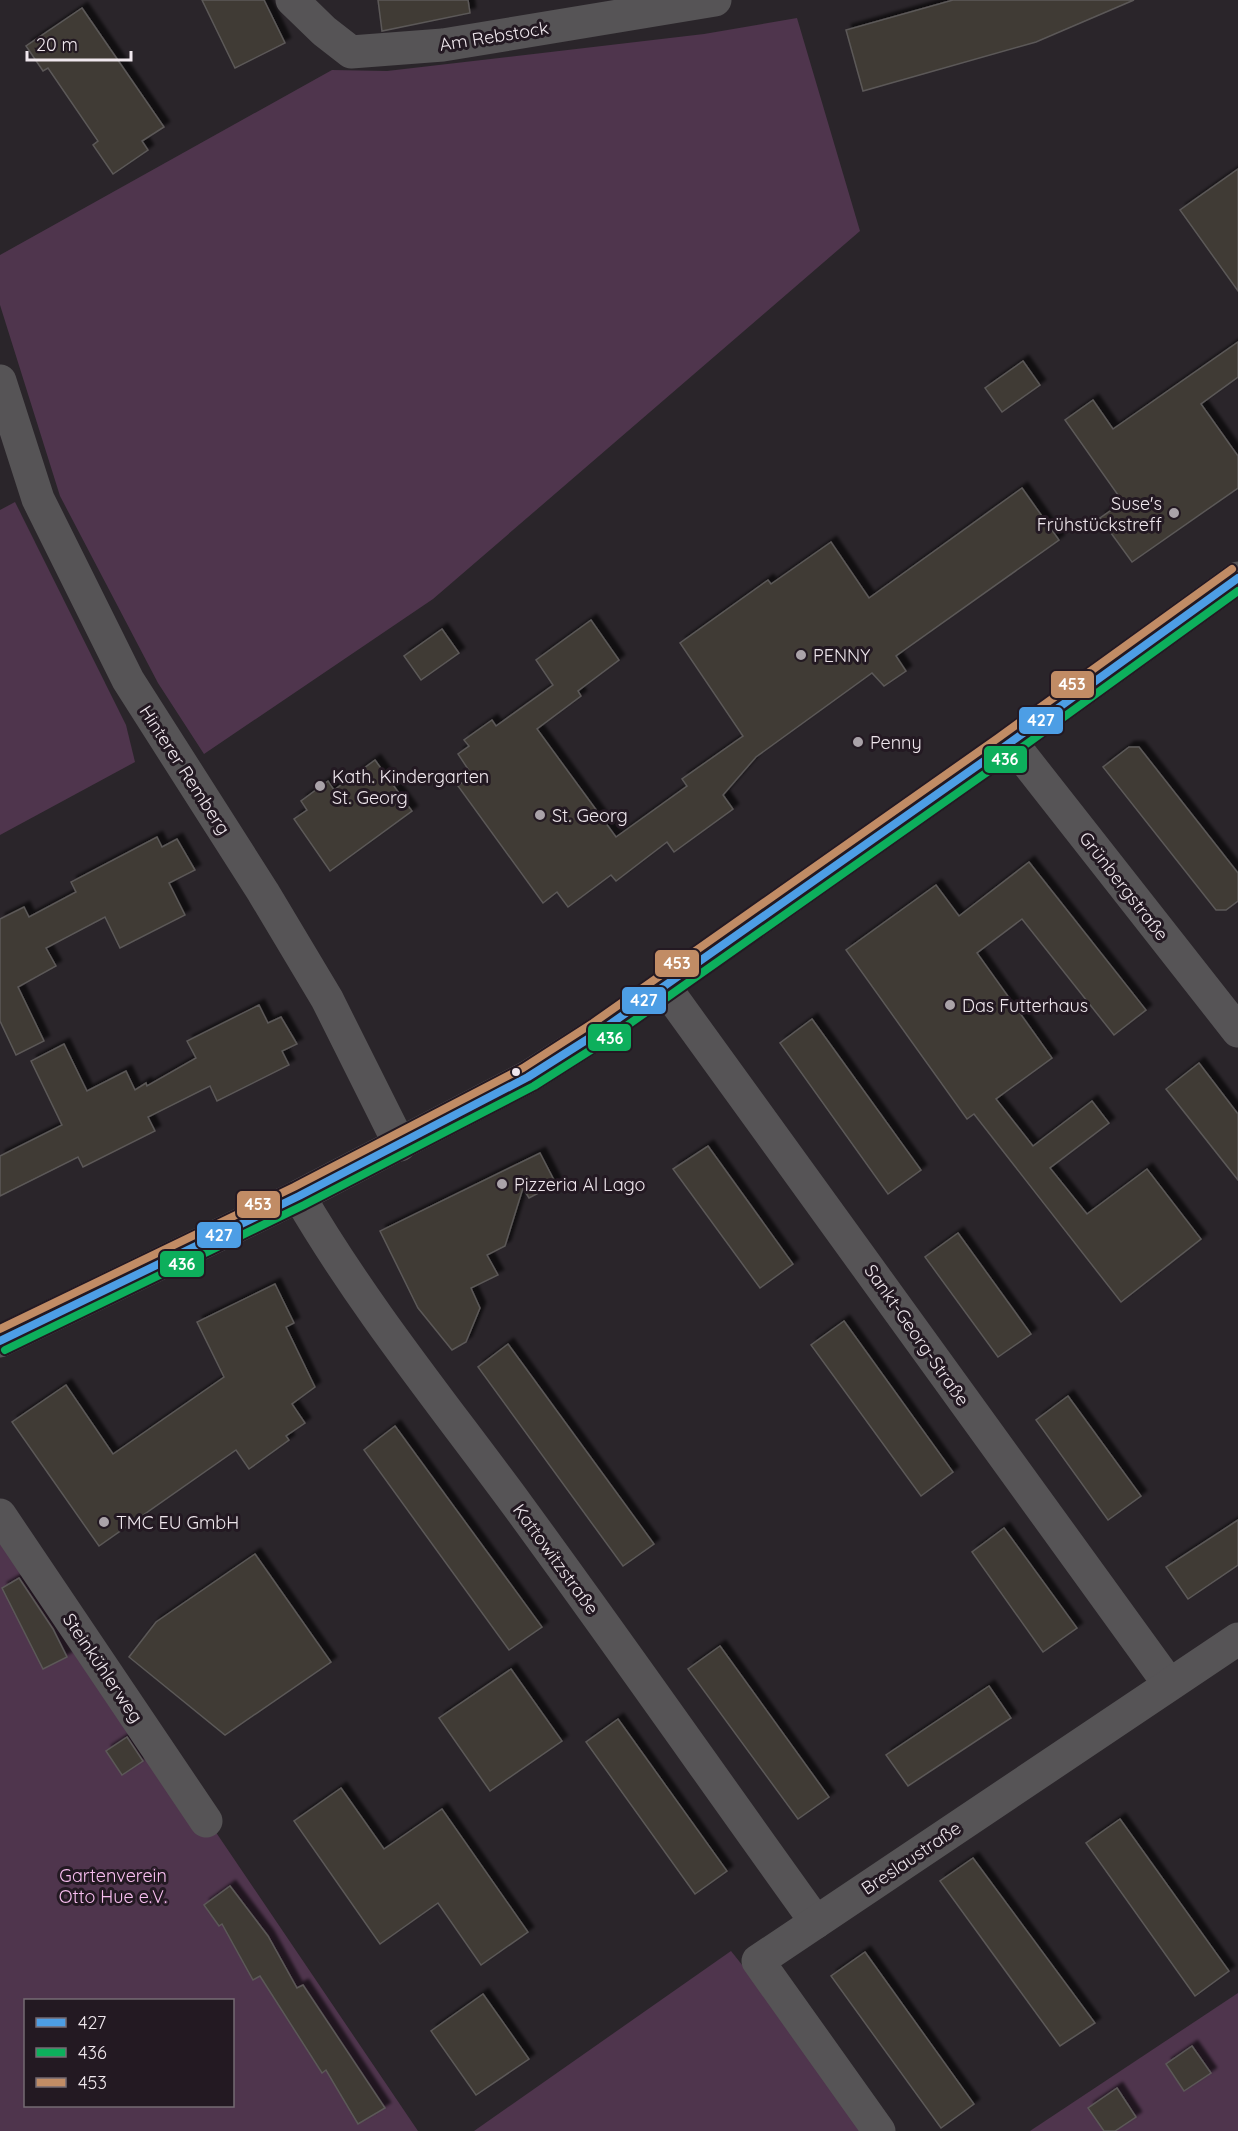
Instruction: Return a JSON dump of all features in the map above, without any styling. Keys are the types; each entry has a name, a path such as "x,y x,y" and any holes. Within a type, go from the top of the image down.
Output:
{"street":[{"name":"Am Rebstock","path":"292,0 324,31 351,52 443,45 715,0"},
{"name":"Hinterer Remberg","path":"0,381 38,500 128,680 263,892 327,999 400,1145"},
{"path":"0,1341 299,1196 528,1077 664,986 1011,742 1238,578"},
{"name":"Grünbergstraße","path":"1011,742 1238,1031"},
{"name":"Sankt-Georg-Straße","path":"664,986 1169,1684"},
{"name":"Kattowitzstraße","path":"299,1196 344,1271 561,1565 816,1922"},
{"name":"Steinkühlerweg","path":"0,1515 206,1821"},
{"name":"Breslaustraße","path":"879,2131 758,1961 1238,1639"}],"green space":[{"path":"797,18 860,231 433,599 204,754 158,683 60,496 0,305 0,255 332,70 387,71 704,34"},
{"path":"15,502 126,725 135,762 0,835 0,510"},
{"name":"Gartenverein Otto Hue e.V.","path":"0,1513 418,2131 0,2131"},
{"path":"731,1951 874,2131 474,2131"},
{"path":"1238,1993 1238,2131 1030,2131"}],"building":[{"path":"202,0 264,0 285,43 235,68"},
{"path":"378,0 468,0 470,13 382,31"},
{"path":"953,0 1134,0 1036,42 863,91 846,30"},
{"path":"82,8 164,127 142,141 148,150 113,174 93,145 98,141 48,68 43,71 26,46"},
{"path":"1238,169 1238,291 1180,210"},
{"path":"1238,342 1238,377 1201,404 1238,456 1238,488 1132,562 1100,518 1123,502 1065,420 1093,400 1113,429"},
{"path":"1023,361 1040,385 1002,412 985,388"},
{"path":"1022,488 1059,540 896,656 906,671 884,686 872,673 756,757 723,795 733,809 674,852 667,842 616,881 611,875 568,907 557,892 543,903 458,786 472,775 458,754 469,746 464,740 492,720 496,726 553,685 536,660 591,620 619,660 578,691 581,696 537,729 616,837 687,786 682,779 743,736 680,643 768,580 771,584 831,542 869,598"},
{"path":"442,629 459,653 421,680 404,656"},
{"path":"1129,747 1139,747 1238,873 1238,901 1226,910 1216,910 1103,767"},
{"path":"375,760 412,811 330,871 294,819 307,810 301,801 328,781 334,790"},
{"path":"157,837 162,847 177,839 195,870 169,883 185,915 120,948 105,917 46,948 56,966 18,987 44,1041 16,1055 0,1021 0,919 24,907 29,917 76,892 71,882"},
{"path":"1029,862 1146,1010 1114,1035 1022,919 977,953 1052,1058 996,1099 1033,1146 1092,1101 1109,1123 1050,1168 1087,1214 1147,1169 1201,1239 1121,1302 974,1114 967,1119 846,950 936,885 959,916"},
{"path":"259,1005 268,1023 281,1017 297,1044 282,1051 289,1065 217,1101 210,1086 148,1117 155,1131 83,1167 78,1157 0,1196 0,1156 62,1125 31,1061 64,1044 87,1091 126,1071 135,1090 146,1083 147,1086 196,1058 187,1041"},
{"path":"812,1019 921,1170 888,1194 780,1043"},
{"path":"1199,1063 1238,1114 1238,1180 1166,1089"},
{"path":"708,1146 793,1264 760,1288 673,1169"},
{"path":"540,1153 556,1184 529,1198 523,1188 505,1246 487,1255 498,1275 471,1288 480,1308 466,1342 452,1350 418,1308 380,1231"},
{"path":"958,1233 1031,1334 998,1357 925,1257"},
{"path":"275,1284 294,1323 286,1327 315,1387 292,1404 305,1423 286,1436 289,1440 249,1469 236,1450 99,1546 12,1422 66,1385 113,1454 224,1377 197,1322"},
{"path":"844,1321 953,1472 921,1496 811,1345"},
{"path":"508,1344 654,1544 623,1566 478,1367"},
{"path":"1068,1396 1141,1496 1108,1520 1036,1420"},
{"path":"395,1426 542,1627 509,1650 364,1450"},
{"path":"1238,1520 1238,1565 1188,1599 1166,1567"},
{"path":"1004,1528 1077,1628 1043,1652 972,1552"},
{"path":"255,1554 331,1662 225,1735 129,1657 156,1622"},
{"path":"19,1578 53,1629 67,1657 43,1669 2,1588"},
{"path":"720,1646 829,1797 798,1819 688,1669"},
{"path":"511,1669 562,1741 490,1791 439,1718"},
{"path":"989,1686 1011,1718 908,1786 886,1755"},
{"path":"618,1719 727,1871 695,1894 586,1742"},
{"path":"127,1737 143,1761 122,1775 106,1751"},
{"path":"341,1788 384,1849 442,1809 528,1932 481,1965 438,1903 380,1944 294,1821"},
{"path":"1120,1819 1229,1971 1195,1996 1086,1843"},
{"path":"973,1858 1095,2023 1060,2046 940,1881"},
{"path":"230,1886 268,1936 297,1988 303,1985 385,2108 358,2124 326,2070 322,2073 260,1976 253,1980 222,1924 219,1926 204,1905"},
{"path":"865,1952 974,2104 941,2128 831,1976"},
{"path":"483,1994 529,2059 476,2095 431,2031"},
{"path":"1192,2046 1211,2073 1184,2091 1166,2064"},
{"path":"1117,2088 1136,2117 1115,2131 1104,2131 1088,2108"}],"transit line":[{"name":"453","path":"0,1329 294,1187 523,1068 593,1023 998,738 1232,569"},
{"name":"427","path":"0,1341 299,1196 528,1077 599,1032 1004,747 1238,578"},
{"name":"436","path":"5,1350 304,1205 534,1086 605,1041 1010,756 1238,591"}],"place":[{"name":"Suse's Frühstückstreff","path":"1174,513"},
{"name":"PENNY","path":"801,655"},
{"name":"Penny","path":"858,742"},
{"name":"Kath. Kindergarten St. Georg","path":"320,786"},
{"name":"St. Georg","path":"540,815"},
{"name":"Das Futterhaus","path":"950,1005"},
{"name":"Pizzeria Al Lago","path":"502,1184"},
{"name":"TMC EU GmbH","path":"104,1522"}]}
